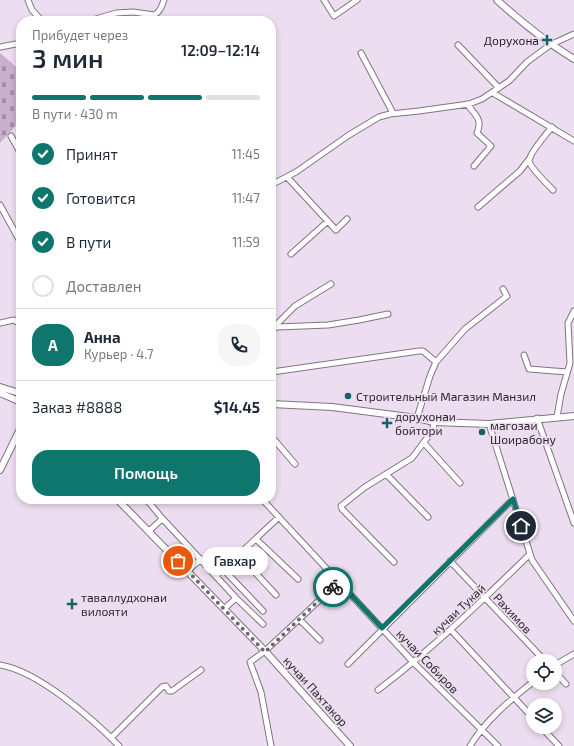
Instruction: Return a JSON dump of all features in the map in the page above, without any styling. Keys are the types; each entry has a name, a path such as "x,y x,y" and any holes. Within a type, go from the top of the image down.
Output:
{"main road":[{"path":"497,0 550,45 574,59"},
{"path":"0,387 16,392"},
{"path":"0,393 16,400"},
{"path":"276,404 332,407 417,418 434,422 489,424 537,418 574,416"},
{"path":"0,470 16,437"},
{"name":"кучаи Пахтакор","path":"124,504 265,652 348,745"}],"street":[{"path":"28,0 32,10 37,16"},
{"path":"106,16 116,13 133,12 154,15 158,13 164,0"},
{"path":"324,0 334,16 357,0"},
{"path":"276,182 287,177 349,135 379,117 393,113 466,104 482,99 509,81 527,62 550,45 574,34"},
{"path":"0,48 16,44"},
{"path":"458,46 499,88"},
{"path":"362,53 393,113"},
{"path":"493,93 574,141"},
{"path":"466,104 479,119 480,125 478,133 491,146 474,166"},
{"path":"478,207 520,171 552,127"},
{"path":"10,136 16,146"},
{"path":"530,157 529,160 531,165 552,190"},
{"path":"287,177 336,230 347,219"},
{"path":"0,205 16,234"},
{"path":"291,254 328,221"},
{"path":"276,325 295,306 331,284"},
{"path":"417,418 436,362 465,329 507,296 503,289"},
{"path":"557,417 567,372 572,362 568,323 574,310"},
{"path":"276,329 328,325 388,314"},
{"path":"0,323 14,320 16,321"},
{"path":"276,370 419,351 423,352 436,362"},
{"path":"524,355 528,369 567,372"},
{"path":"537,418 574,523"},
{"path":"394,562 342,509 341,506 365,487 412,458 433,430 434,422"},
{"path":"489,424 532,560 574,621"},
{"path":"276,442 295,464"},
{"path":"424,443 460,483"},
{"path":"386,474 428,517"},
{"path":"348,664 382,628 513,499"},
{"path":"150,504 236,598 263,624"},
{"name":"кучаи Собиров","path":"267,504 414,663 498,746"},
{"path":"216,576 279,517"},
{"path":"149,532 162,519"},
{"path":"256,539 298,579"},
{"name":"кучаи Тукай","path":"378,690 414,663 451,630 530,554"},
{"path":"239,555 276,595"},
{"path":"187,571 201,559"},
{"name":"Рахимов","path":"450,561 538,654"},
{"path":"223,569 263,612"},
{"path":"271,746 261,692 250,662 265,652 339,582"},
{"path":"224,609 236,598"},
{"path":"299,619 320,640"},
{"path":"451,630 526,711"},
{"path":"562,661 574,654"},
{"path":"0,665 24,673 54,690 80,710 119,746"},
{"path":"111,738 162,686 166,686 169,691 172,691 201,670"},
{"path":"562,680 566,684"},
{"path":"470,746 482,729 513,697 526,687"},
{"path":"548,734 559,746"}],"green space":[{"path":"0,53 16,67 16,125 0,143"}],"way so far":[{"path":"178,561 265,652 333,587"}],"place":[{"name":"Дорухона","path":"547,40"},
{"name":"Строительный Магазин Манзил","path":"348,396"},
{"name":"дорухонаи бойтори","path":"387,423"},
{"name":"магозаи Шоирабону","path":"482,432"},
{"name":"Гавхар","path":"178,561"},
{"name":"таваллудхонаи вилояти","path":"72,604"}],"route":[{"path":"333,587 339,582 382,628 513,499 521,526"}]}
